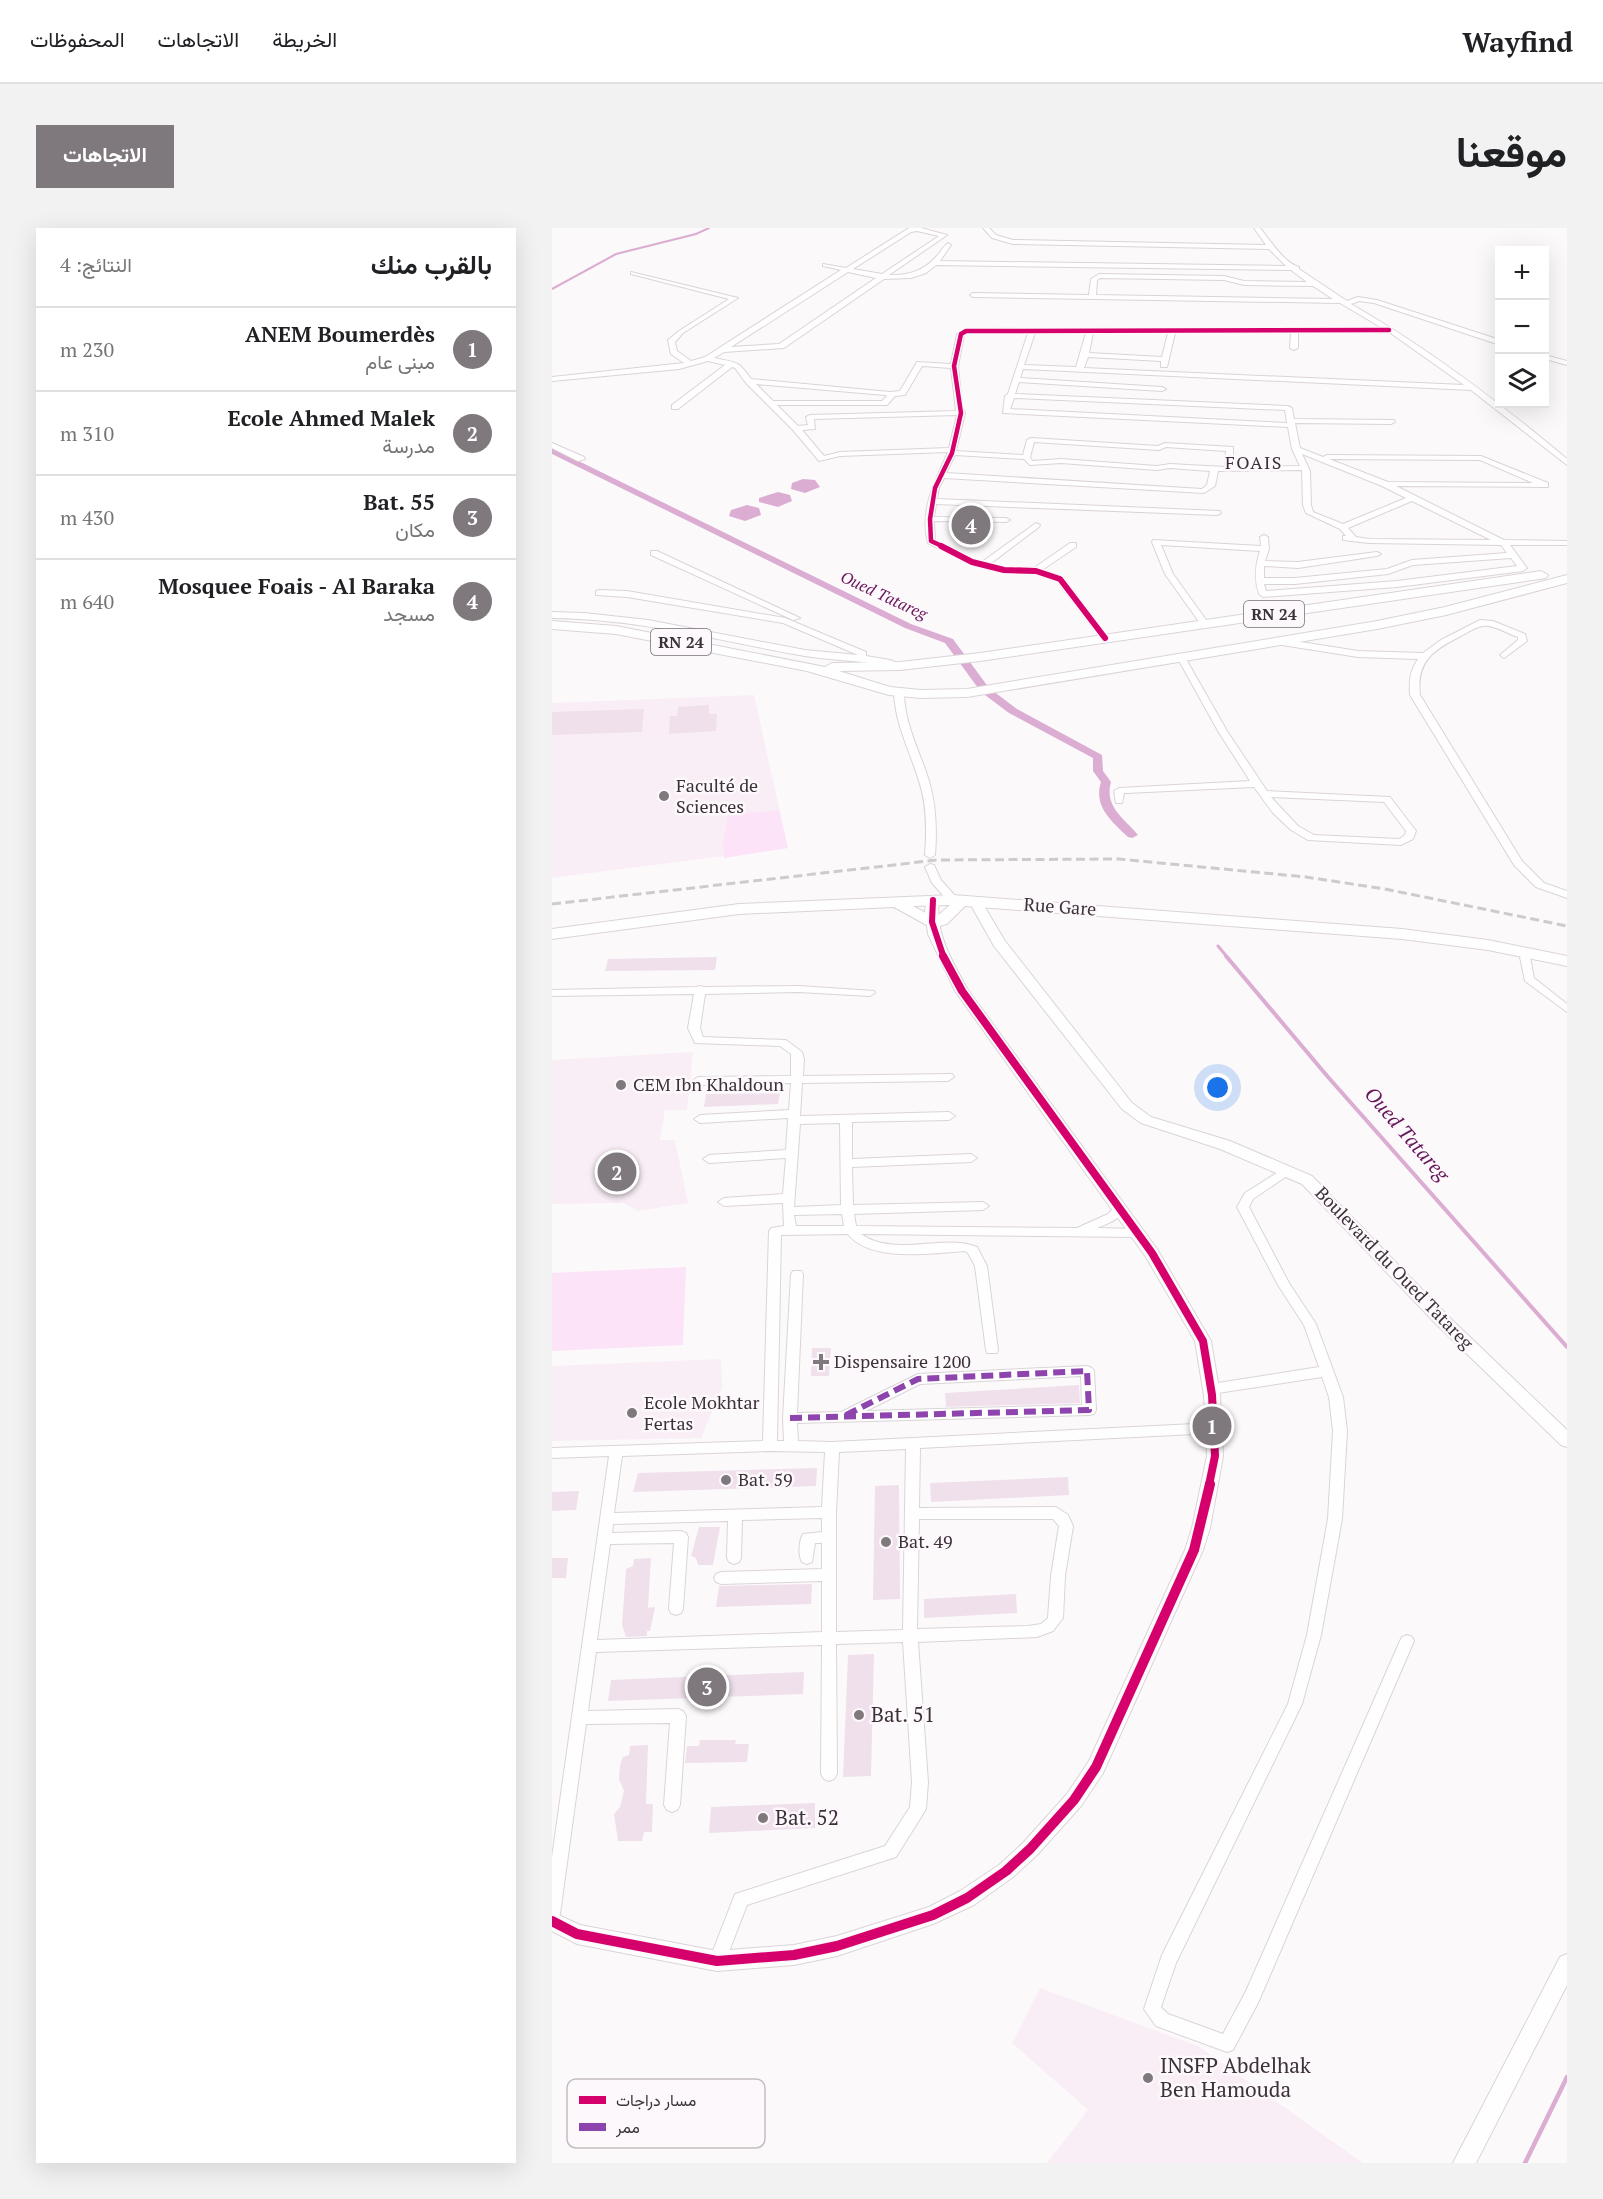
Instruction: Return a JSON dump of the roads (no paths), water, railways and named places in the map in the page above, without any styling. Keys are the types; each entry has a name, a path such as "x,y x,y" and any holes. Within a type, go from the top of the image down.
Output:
{"main road":[{"name":"RN 24","path":"809,667 900,666 980,657 1567,572"},
{"name":"RN 24","path":"552,625 616,630 809,667 899,692 967,693 1005,689 1282,642 1446,611 1567,579"},
{"name":"Rue Gare","path":"552,939 741,913 901,906 941,908 995,905 1402,934 1488,945 1567,962"},
{"name":"Rue Gare","path":"552,934 739,909 941,908 995,905 1413,941 1525,957 1567,966"}],"street":[{"path":"552,379 691,365 708,359 909,230 916,228 944,235 781,346 725,350"},
{"path":"987,228 989,234 998,239 1013,242 1271,247"},
{"path":"1257,228 1271,247 1297,268 1312,284 1389,330 1472,388 1515,419 1567,463"},
{"path":"825,265 903,280 933,263 948,245"},
{"path":"933,263 1297,268"},
{"path":"633,273 735,298 681,332 671,342 674,352 691,365"},
{"path":"1092,297 1094,279 1099,276 1224,278 1244,283 1312,284"},
{"path":"974,295 1343,303 1358,299 1375,301 1495,341"},
{"path":"1106,638 1060,579 1036,571 1004,570 984,565 960,557 931,540 932,501 941,474 953,452 961,412 958,407 954,366 961,334 966,331 1032,330 1172,332 1389,330"},
{"path":"1032,330 1006,411 1291,423 1391,422"},
{"path":"1294,348 1295,330"},
{"path":"1079,370 1090,331"},
{"path":"1156,418 1157,403 1162,389 1164,359 1172,332"},
{"path":"1085,355 1164,359"},
{"path":"1549,358 1567,363"},
{"path":"708,359 738,366 749,381 796,428 822,459 840,454 953,452 1026,457 1034,463 1061,461 1214,469 1305,468"},
{"path":"675,407 733,363"},
{"path":"749,381 891,394 902,393 920,364 954,366"},
{"path":"1021,367 1472,388"},
{"path":"1015,380 1162,389"},
{"path":"771,403 884,403 890,400 891,394"},
{"path":"1009,396 1285,408 1289,410 1296,449 1305,468 1310,513 1343,527 1352,537"},
{"path":"796,428 812,427 810,417 961,412"},
{"path":"1026,457 1031,441 1159,448 1165,445 1220,447 1230,449 1229,468"},
{"path":"552,445 581,459"},
{"path":"1264,537 1265,549 1260,563 1263,594 1397,584 1524,568 1504,543 1385,484 1296,449"},
{"path":"1320,457 1481,458 1545,485 1385,484"},
{"path":"941,474 1200,491 1210,488 1214,469"},
{"path":"1343,527 1412,498"},
{"path":"932,501 1217,513"},
{"path":"930,519 1006,520"},
{"path":"984,565 1036,525"},
{"path":"1342,538 1352,537 1369,541 1567,543"},
{"path":"1369,541 1397,584"},
{"path":"1205,624 1169,574 1156,542 1265,549"},
{"path":"1036,571 1073,545"},
{"path":"654,553 838,637 854,650"},
{"path":"1260,563 1298,565 1377,554"},
{"path":"1261,581 1388,571 1413,563 1513,555"},
{"path":"599,592 638,595 785,621 870,657 900,666"},
{"path":"552,615 613,617 812,654 870,657"},
{"path":"1504,655 1523,637 1487,622 1480,623 1423,656 1413,673 1415,695 1518,863 1540,885 1567,896"},
{"path":"1282,642 1358,654 1423,656"},
{"path":"1182,659 1263,794 1300,835 1312,838 1401,843 1409,837 1412,831 1387,799 1263,794"},
{"path":"899,692 900,717 922,773 930,806 932,833 930,855"},
{"path":"1119,801 1119,791 1126,790 1257,784"},
{"path":"552,1921 577,1934 717,1961 794,1954 837,1946 933,1915 967,1898 1006,1871 1030,1849 1074,1800 1096,1767 1154,1643 1194,1550 1212,1482 1215,1428 1203,1341 1176,1292 1137,1233 1082,1153 979,1017 946,964 941,948 941,908 930,867"},
{"name":"Boulevard du Oued Tatareg","path":"978,907 999,943 1136,1114 1146,1120 1225,1145 1307,1180 1442,1320 1567,1440"},
{"path":"1525,957 1529,980 1567,1009"},
{"path":"552,993 700,989 799,989 870,993"},
{"path":"700,989 694,1028 699,1040 782,1043 796,1052 797,1080 788,1211 790,1230"},
{"path":"698,1081 948,1077"},
{"path":"700,1119 949,1116"},
{"path":"846,1119 847,1210 851,1230 861,1242 884,1248 966,1247 973,1250 981,1266 992,1350"},
{"path":"709,1159 792,1154"},
{"path":"847,1163 971,1158"},
{"path":"1286,1171 1249,1196 1243,1208 1284,1285 1310,1324 1336,1397 1340,1431 1335,1519 1314,1635 1295,1704 1168,1961 1152,2008 1162,2020 1227,2044 1252,1997 1407,1641"},
{"path":"724,1202 789,1198"},
{"path":"788,1211 983,1206"},
{"path":"1075,1233 1112,1217 1120,1209"},
{"path":"770,1446 776,1232 851,1230 1137,1233"},
{"path":"791,1445 790,1418 797,1274"},
{"path":"790,1418 1089,1410 1087,1371 918,1379 844,1416"},
{"path":"1211,1389 1326,1371"},
{"path":"552,1453 791,1445 832,1447 1215,1428"},
{"path":"717,1961 741,1899 890,1852 918,1809 920,1782 910,1634 913,1443"},
{"path":"829,1774 829,1512 832,1447"},
{"path":"552,1914 616,1452"},
{"path":"590,1646 1028,1632 1045,1630 1053,1624 1056,1618 1058,1576 1066,1526 1063,1519 1056,1513 1044,1511 912,1514"},
{"path":"606,1520 829,1512"},
{"path":"734,1558 735,1515"},
{"path":"604,1539 681,1537 676,1609"},
{"path":"807,1558 808,1538 829,1538"},
{"path":"721,1578 829,1575"},
{"path":"580,1718 678,1716 672,1805"},
{"path":"1464,2163 1567,1964"}],"waterway":[{"name":"Oued Tatareg","path":"552,289 616,254 696,234 709,228"},
{"name":"Oued Tatareg","path":"552,451 908,626 949,641 985,690 1013,711 1098,757 1098,771 1106,782 1104,790 1106,805 1132,835"},
{"name":"Oued Tatareg","path":"1218,946 1228,958"},
{"name":"Oued Tatareg","path":"1226,956 1328,1077 1567,1347"},
{"name":"Oued Tatareg","path":"1525,2163 1567,2077"}],"railway":[{"path":"552,904 937,860 1119,859 1306,877 1385,889 1567,926"}],"place":[{"name":"Mosquee Foais - Al Baraka","path":"971,525"},
{"name":"Faculté de Sciences","path":"664,796"},
{"name":"CEM Ibn Khaldoun","path":"621,1085"},
{"name":"Ecole Ahmed Malek","path":"617,1172"},
{"name":"Dispensaire 1200","path":"821,1362"},
{"name":"Ecole Mokhtar Fertas","path":"632,1413"},
{"name":"ANEM Boumerdès","path":"1212,1426"},
{"name":"Bat. 59","path":"726,1480"},
{"name":"Bat. 49","path":"886,1542"},
{"name":"Bat. 55","path":"707,1687"},
{"name":"Bat. 51","path":"859,1715"},
{"name":"Bat. 52","path":"763,1818"},
{"name":"INSFP Abdelhak Ben Hamouda","path":"1148,2078"}],"district":[{"name":"FOAIS","path":"1254,463"}]}
